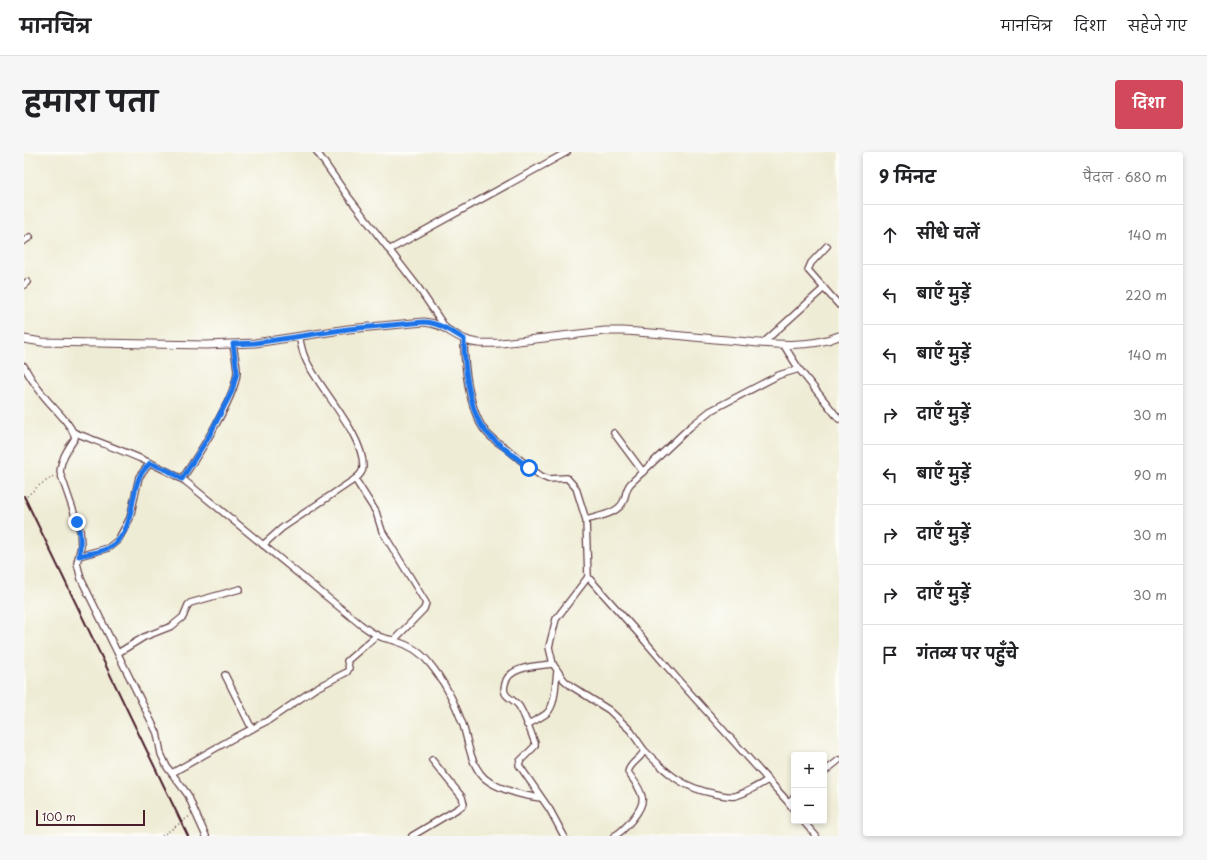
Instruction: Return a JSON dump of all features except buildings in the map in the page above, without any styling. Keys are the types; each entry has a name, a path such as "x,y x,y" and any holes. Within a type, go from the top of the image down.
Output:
{"street":[{"path":"317,152 338,183 418,287 445,327"},
{"path":"389,250 567,152"},
{"path":"24,241 30,237"},
{"path":"827,246 810,263 808,270 839,305"},
{"path":"763,343 824,288"},
{"path":"24,339 42,342 206,345 233,344 255,343 348,329 424,322 445,327 464,339 484,344 623,331 783,344 831,340 839,336"},
{"path":"262,545 282,528 355,479 360,475 364,468 360,448 349,425 320,384 306,360 299,336"},
{"path":"464,339 464,357 470,395 474,409 485,431 496,442 541,476 548,479 563,477 570,480 576,488 581,500 586,520 588,577 791,806"},
{"path":"182,479 209,436 232,391 237,372 233,344"},
{"path":"783,344 799,369 839,419"},
{"path":"24,366 42,395 73,432 75,438 66,452 60,472 80,530 81,546 78,563 81,579 157,733 161,754 172,772 185,788 206,836"},
{"path":"586,520 609,513 620,507 624,502 628,485 690,427 710,411 779,375 799,369"},
{"path":"73,432 169,471 182,479 360,624 382,638 394,640 410,646 421,654 446,686 455,705 476,767 481,775 486,780 513,793 541,798"},
{"path":"614,433 643,472"},
{"path":"79,556 108,548 118,540 130,518 139,477 150,463"},
{"path":"355,479 376,512 382,532 426,603 424,609 394,640"},
{"path":"588,577 556,619 549,647 553,664 557,672 571,686 613,714 630,730 644,750 669,774 686,785 708,793 736,796 768,780"},
{"path":"118,653 144,637 172,626 183,617 190,603 240,589"},
{"path":"172,772 252,729 278,714 288,705 316,688 347,672 349,668 347,661 377,635"},
{"path":"553,664 529,667 509,674 505,679 504,691 510,699 519,706 535,746 520,761 519,765 550,810 564,836"},
{"path":"527,725 544,715 550,709 553,703 557,672"},
{"path":"225,675 252,729"},
{"path":"614,836 627,827 642,804 642,796 639,789 628,772 630,766 643,754 644,750"},
{"path":"412,836 464,804 462,797 432,760"},
{"path":"827,770 839,760"},
{"path":"806,824 816,836"}],"path":[{"path":"24,499 60,472"},
{"path":"162,836 177,827 195,812"}],"railway":[{"path":"24,496 188,836"}],"route":[{"path":"77,522 80,530 81,546 79,556 108,548 118,540 130,518 139,477 150,463 169,471 182,479 209,436 232,391 237,372 233,344 255,343 348,329 424,322 445,327 464,339 465,363 470,395 474,409 485,431 496,442 529,468"}]}
